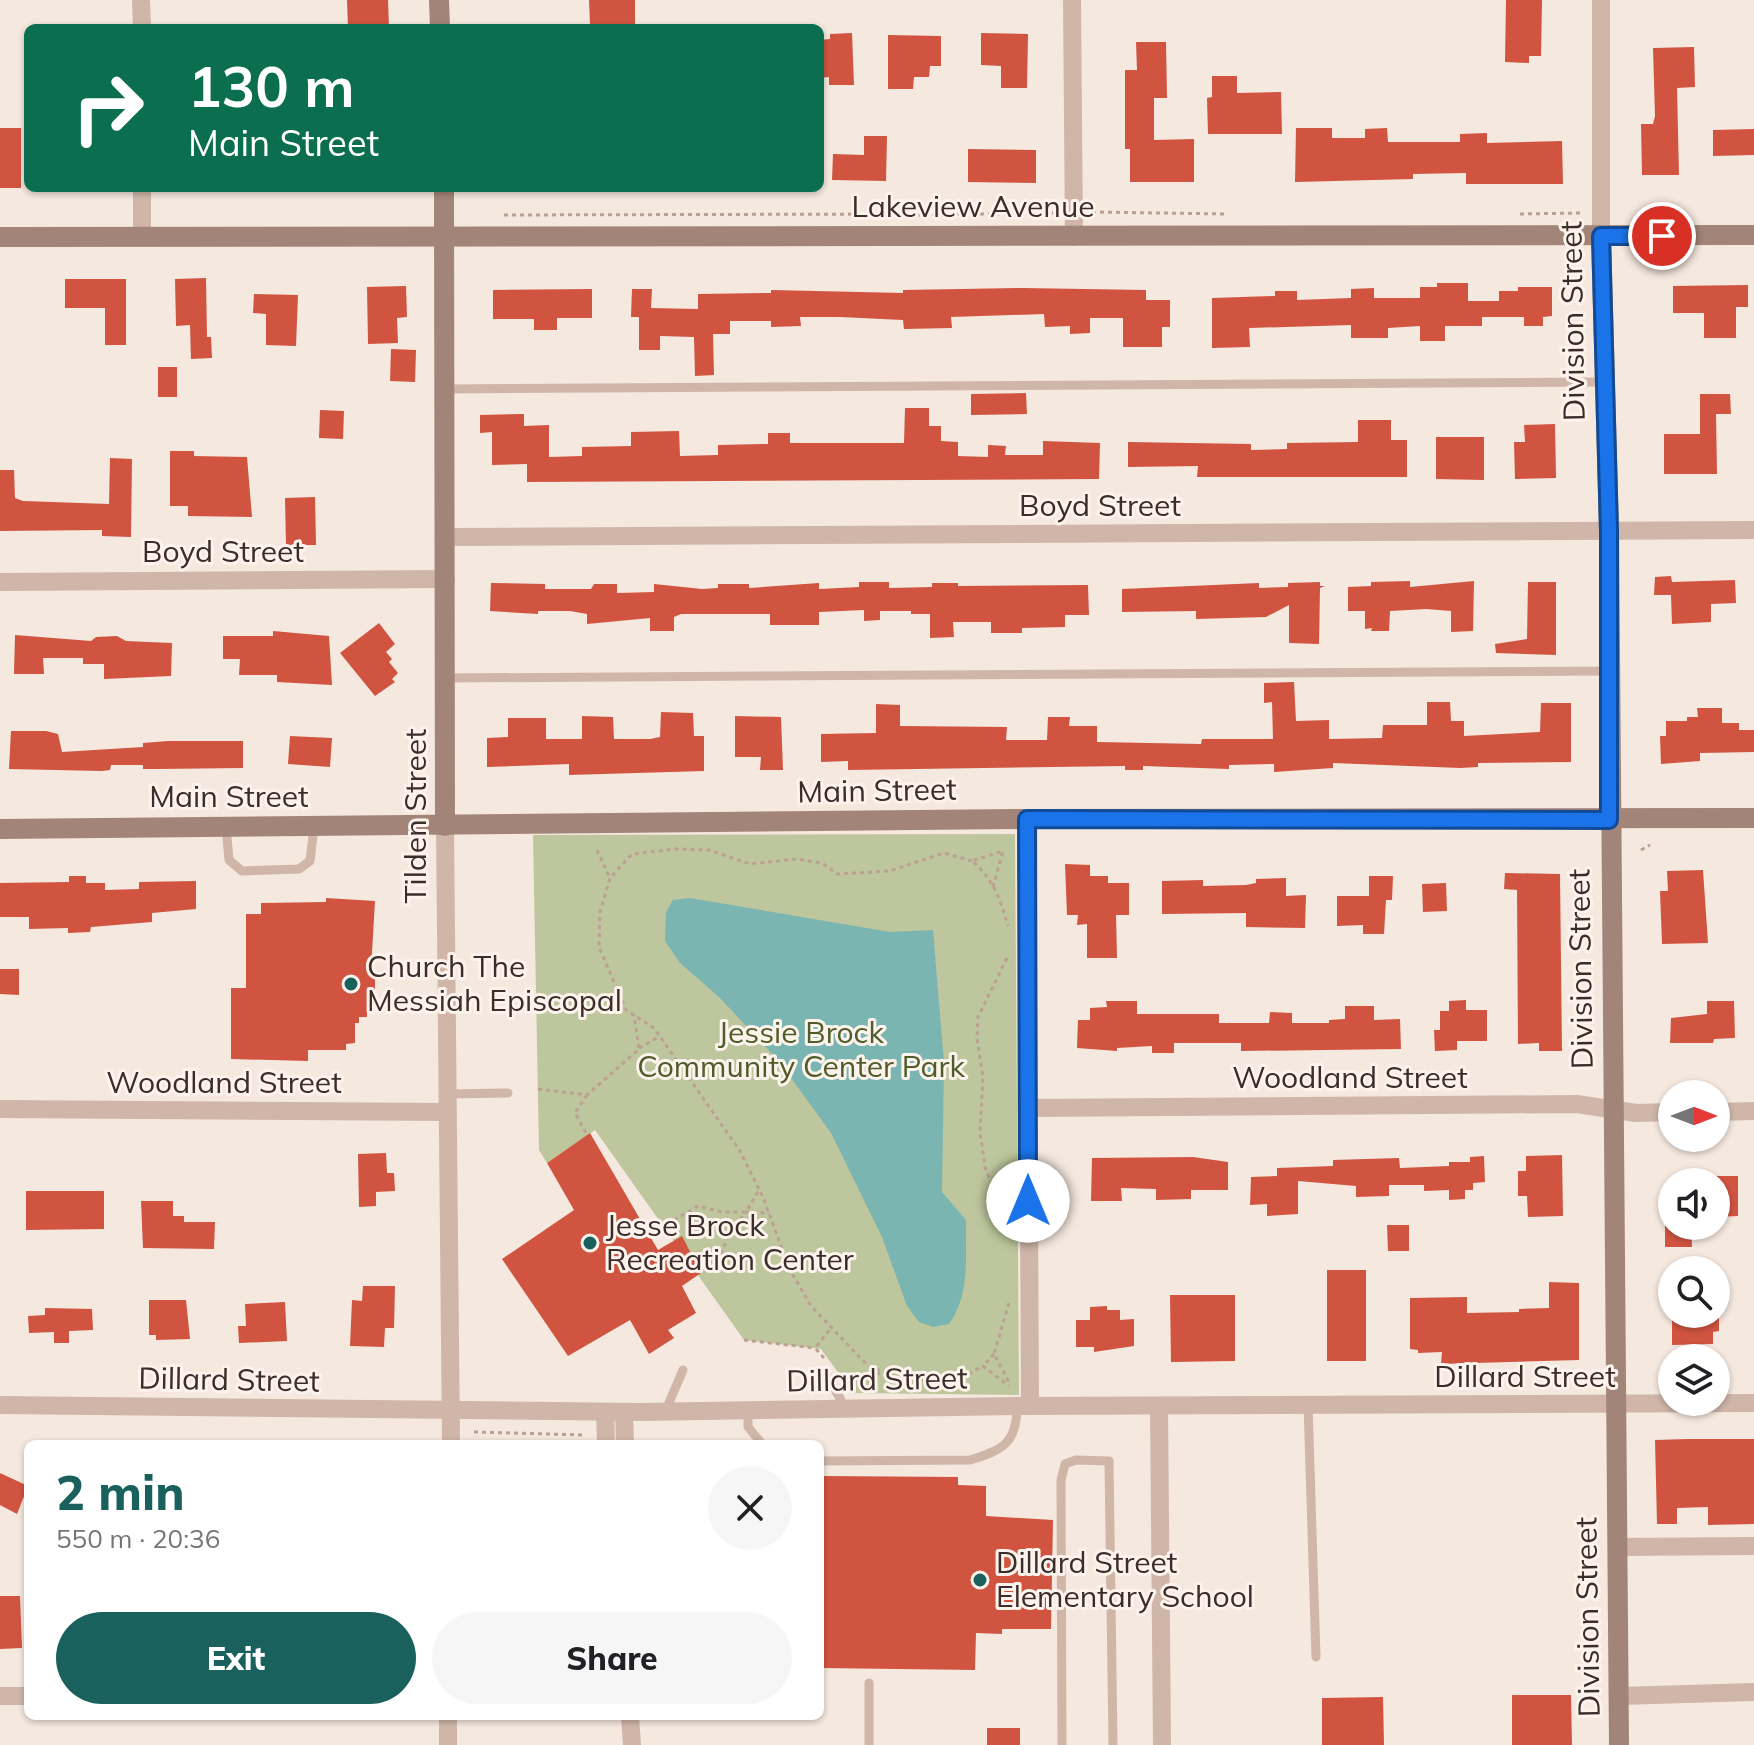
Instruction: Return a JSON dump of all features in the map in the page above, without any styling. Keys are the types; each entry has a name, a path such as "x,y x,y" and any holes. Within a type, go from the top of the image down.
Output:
{"street":[{"path":"141,0 142,24"},
{"path":"439,0 440,24"},
{"path":"1072,0 1074,237"},
{"name":"Division Street","path":"1601,0 1601,236 1609,531 1619,1745"},
{"path":"142,192 142,237"},
{"name":"Tilden Street","path":"444,192 445,826 451,1440"},
{"name":"Lakeview Avenue","path":"0,237 1754,235"},
{"name":"Boyd Street","path":"446,537 1754,530"},
{"name":"Boyd Street","path":"0,582 446,579"},
{"name":"Main Street","path":"0,829 1027,819 1754,818"},
{"path":"1023,1406 1028,1108 1027,819"},
{"name":"Woodland Street","path":"0,1109 447,1103"},
{"name":"Woodland Street","path":"1028,1108 1577,1104 1658,1111"},
{"path":"1730,1112 1754,1111"},
{"name":"Dillard Street","path":"0,1405 665,1412 1023,1406 1754,1403"},
{"path":"1159,1406 1162,1745"},
{"path":"598,1440 605,1412"},
{"path":"624,1412 625,1440"},
{"path":"1617,1547 1754,1546"},
{"path":"1619,1696 1754,1692"},
{"path":"0,1696 24,1696"},
{"path":"448,1720 448,1745"},
{"path":"630,1720 632,1745"}],"lane":[{"path":"445,389 1605,382"},
{"path":"446,678 1609,671"},
{"path":"226,827 229,860 242,871 299,869 310,861 314,827"},
{"path":"447,1103 508,1093"},
{"path":"827,1368 846,1409"},
{"path":"665,1412 683,1370"},
{"path":"1308,1405 1316,1657"},
{"path":"824,1461 970,1460 993,1453 1008,1443 1023,1406"},
{"path":"748,1410 748,1427 759,1440"},
{"path":"1062,1745 1061,1480 1065,1464 1076,1460 1109,1461 1113,1745"},
{"path":"869,1683 869,1745"}],"path":[{"path":"913,216 1075,212 1234,214"},
{"path":"1507,214 1583,213"},
{"path":"495,215 903,214"},
{"path":"1641,850 1650,845"},
{"path":"1010,933 985,872 972,861 944,853 889,871 837,874 822,863 750,864 709,850 675,849 632,854 610,878 600,912 599,947 626,1010 660,1036 740,1151 769,1213 789,1268 811,1306 868,1366 907,1381 961,1378 983,1366 994,1354 1007,1318 1011,1293"},
{"path":"597,850 610,878"},
{"path":"972,861 1003,851 993,887"},
{"path":"1008,949 1007,964 978,1017 977,1038 983,1077 980,1133 986,1172 1003,1199 1013,1236"},
{"path":"634,1015 639,1049"},
{"path":"587,1135 575,1113 587,1095 639,1049 660,1036"},
{"path":"538,1089 587,1095"},
{"path":"701,1266 719,1258 730,1232 759,1190"},
{"path":"674,1220 698,1206 722,1212 769,1213"},
{"path":"815,1348 831,1328"},
{"path":"744,1340 815,1348"},
{"path":"815,1348 827,1368"},
{"path":"983,1366 1013,1389 994,1354"},
{"path":"837,1373 845,1382 884,1372"},
{"path":"474,1432 598,1440"}],"green space":[{"name":"Jessie Brock Community Center Park","path":"1015,834 1019,1395 853,1393 821,1349 744,1340 595,1130 547,1163 539,1150 533,835"}],"water":[{"path":"690,898 890,932 933,930 944,1063 942,1192 966,1220 964,1287 949,1324 933,1327 919,1322 907,1306 882,1237 831,1133 778,1060 719,997 680,963 665,941 666,912 673,900"}],"building":[{"path":"347,0 388,0 389,24 348,24"},
{"path":"589,0 635,0 635,24 590,24"},
{"path":"1506,0 1542,0 1541,56 1529,56 1529,63 1505,62"},
{"path":"852,33 854,85 829,85 829,77 824,78 824,40 830,39 830,34"},
{"path":"981,33 1028,34 1027,88 1001,88 1001,66 981,65"},
{"path":"888,35 941,36 941,66 930,66 929,77 914,77 913,89 888,89"},
{"path":"1136,42 1166,42 1167,98 1154,98 1154,140 1194,139 1194,182 1130,182 1130,149 1125,149 1125,70 1137,70"},
{"path":"1694,47 1695,87 1677,88 1679,175 1642,175 1641,124 1653,124 1655,116 1653,48"},
{"path":"1212,76 1237,76 1237,93 1281,92 1282,134 1208,134 1207,98 1212,97"},
{"path":"0,128 21,128 21,188 0,188"},
{"path":"1296,128 1332,128 1332,138 1365,138 1365,129 1387,128 1388,142 1460,142 1460,134 1487,133 1487,143 1562,141 1563,184 1466,184 1466,173 1413,174 1413,179 1295,182"},
{"path":"1754,129 1754,155 1713,156 1713,130"},
{"path":"864,136 887,136 886,181 832,180 833,154 864,155"},
{"path":"968,149 1036,150 1036,183 968,182"},
{"path":"206,278 207,337 211,337 212,358 191,359 190,325 176,326 175,279"},
{"path":"65,279 126,279 126,345 105,345 105,308 65,308"},
{"path":"1437,283 1468,283 1468,301 1499,301 1499,291 1518,291 1518,287 1552,287 1552,316 1543,317 1543,326 1524,326 1524,317 1482,317 1482,326 1445,326 1445,341 1420,341 1420,326 1388,328 1388,338 1351,338 1351,325 1249,328 1250,347 1212,348 1212,298 1275,296 1275,291 1297,291 1297,300 1351,298 1351,289 1374,288 1374,298 1420,298 1420,287 1437,287"},
{"path":"1748,285 1748,307 1736,307 1736,338 1704,338 1704,313 1673,313 1673,286"},
{"path":"406,286 407,317 397,318 398,343 368,344 367,287"},
{"path":"592,289 592,318 557,318 557,330 534,330 534,319 493,319 493,290"},
{"path":"632,289 652,289 651,308 698,309 698,294 771,293 771,290 903,293 903,290 1146,290 1146,300 1170,300 1170,327 1162,327 1162,347 1123,347 1123,318 1090,318 1090,333 1070,334 1070,326 1045,327 1044,314 951,317 952,328 904,329 903,320 840,317 800,317 801,326 771,327 771,321 730,321 730,334 713,334 714,375 695,376 694,337 660,336 660,350 639,350 639,317 631,317"},
{"path":"254,294 298,295 296,346 266,345 266,314 253,313"},
{"path":"391,349 416,350 415,382 390,381"},
{"path":"158,367 177,367 177,397 158,397"},
{"path":"1026,393 1027,414 971,415 971,394"},
{"path":"1700,394 1730,394 1731,414 1716,414 1717,474 1664,474 1664,434 1700,434"},
{"path":"905,408 929,408 929,426 941,426 941,441 958,442 958,456 988,457 988,445 1006,446 1005,455 1043,455 1043,441 1100,443 1099,479 527,482 527,464 492,465 492,432 480,433 480,415 524,414 524,426 549,425 549,457 582,456 582,447 631,446 631,432 679,431 680,456 718,455 718,445 768,444 768,433 790,433 790,443 904,443"},
{"path":"320,410 344,411 343,439 319,438"},
{"path":"1358,420 1391,420 1391,440 1407,440 1407,477 1197,477 1198,466 1128,467 1128,442 1251,444 1251,450 1287,449 1287,443 1358,442"},
{"path":"1555,424 1556,478 1515,479 1514,442 1525,442 1524,425"},
{"path":"1436,437 1484,437 1484,480 1436,479"},
{"path":"170,451 194,451 194,456 247,457 252,517 188,516 188,506 170,506"},
{"path":"110,458 132,459 131,537 102,536 102,530 0,531 0,470 14,470 15,498 23,501 109,504"},
{"path":"315,497 316,545 286,545 285,498"},
{"path":"1671,576 1672,582 1735,580 1736,603 1711,604 1711,622 1672,624 1671,595 1654,595 1655,577"},
{"path":"1410,581 1410,587 1474,581 1473,631 1451,632 1451,611 1390,611 1389,631 1371,631 1372,628 1365,629 1365,611 1348,611 1348,587 1371,586 1371,582"},
{"path":"859,582 889,582 889,588 932,587 932,583 958,583 958,586 1088,585 1089,615 1065,615 1065,627 1022,628 1022,633 991,633 991,622 953,622 954,637 930,638 930,614 911,614 911,611 880,611 880,620 864,621 864,610 819,612 819,625 770,625 770,614 681,614 674,617 674,631 650,631 650,618 587,624 587,614 570,611 538,611 538,614 490,611 491,583 545,584 545,589 591,589 594,584 617,584 617,593 654,592 654,584 702,589 718,588 718,584 749,584 749,588 819,583 819,589 859,587"},
{"path":"1320,582 1320,586 1325,586 1320,588 1319,644 1289,643 1289,605 1266,617 1196,619 1196,611 1122,612 1122,589 1259,583 1259,588 1288,587 1288,583"},
{"path":"1528,582 1556,582 1556,655 1496,653 1495,644 1527,639"},
{"path":"379,623 395,644 386,652 398,673 392,679 395,682 375,696 340,653"},
{"path":"273,631 329,636 332,685 277,682 277,675 239,675 240,659 223,659 223,636 273,636"},
{"path":"15,635 91,641 96,637 117,636 126,641 172,643 171,676 104,679 104,664 83,664 83,658 43,658 44,674 14,674"},
{"path":"1294,682 1296,721 1329,720 1329,739 1382,738 1383,725 1427,725 1427,702 1450,702 1451,721 1464,721 1464,736 1540,732 1541,703 1571,703 1571,762 1478,763 1478,767 1460,768 1333,763 1333,768 1274,772 1274,764 1229,765 1229,769 1143,766 1143,770 1125,770 1125,766 848,770 848,761 821,762 821,734 876,733 876,704 900,705 900,726 1007,727 1006,740 1047,740 1048,717 1070,717 1069,726 1097,726 1097,742 1201,744 1202,739 1273,739 1272,702 1264,703 1264,683"},
{"path":"1697,708 1722,708 1722,723 1739,723 1739,730 1754,730 1754,752 1700,753 1700,761 1661,764 1660,736 1666,736 1666,721 1687,721 1687,717 1698,717"},
{"path":"661,712 693,713 694,736 704,736 704,771 569,775 569,764 487,767 487,738 508,737 508,718 546,718 546,739 582,739 582,716 613,717 614,739 650,739 660,737"},
{"path":"735,716 781,717 783,770 760,770 761,757 735,757"},
{"path":"11,731 58,734 62,752 143,747 143,743 168,741 243,741 243,768 143,769 143,765 111,765 110,770 102,771 9,769"},
{"path":"290,736 332,738 330,767 288,764"},
{"path":"1065,864 1090,865 1090,876 1108,876 1108,883 1129,883 1129,915 1116,915 1117,958 1087,958 1087,924 1077,925 1078,915 1067,915"},
{"path":"1703,870 1708,943 1662,944 1660,891 1668,891 1667,871"},
{"path":"1505,873 1560,874 1562,1051 1539,1051 1539,1043 1518,1044 1517,890 1504,889"},
{"path":"69,876 86,876 86,883 105,883 105,890 139,889 139,882 196,881 196,909 152,913 152,922 91,927 90,932 68,933 68,928 29,929 29,917 0,917 0,883 69,882"},
{"path":"1369,876 1393,876 1392,900 1386,900 1384,934 1363,934 1363,925 1337,926 1337,896 1369,896"},
{"path":"1286,878 1286,896 1306,895 1305,928 1246,927 1246,913 1162,914 1162,881 1203,880 1203,886 1246,885 1256,883 1256,879"},
{"path":"1446,883 1447,911 1423,912 1422,884"},
{"name":"Church The Messiah Episcopal","path":"326,898 375,901 371,970 375,970 375,997 367,997 367,1017 359,1017 359,1023 355,1023 355,1043 346,1044 346,1050 308,1050 308,1061 231,1059 231,988 246,988 246,914 261,914 261,903 326,902"},
{"path":"0,969 19,969 19,995 0,994"},
{"path":"1466,1000 1466,1010 1487,1010 1487,1041 1457,1041 1457,1050 1435,1051 1434,1030 1440,1030 1440,1011 1449,1011 1449,1001"},
{"path":"1106,1001 1137,1001 1137,1014 1219,1014 1219,1023 1269,1023 1270,1012 1292,1013 1292,1023 1329,1023 1329,1020 1345,1019 1345,1006 1374,1006 1374,1020 1400,1019 1401,1049 1241,1051 1241,1043 1174,1043 1174,1053 1152,1053 1152,1046 1117,1048 1117,1051 1077,1048 1078,1020 1090,1020 1090,1008 1107,1007"},
{"path":"1707,1001 1734,1001 1735,1038 1714,1039 1713,1043 1670,1043 1671,1018 1707,1014"},
{"name":"Jesse Brock Recreation Center","path":"590,1133 658,1250 682,1236 701,1273 682,1286 696,1313 668,1330 674,1338 649,1354 630,1320 568,1356 502,1259 574,1210 547,1163"},
{"path":"386,1153 387,1173 394,1173 395,1191 376,1192 376,1206 359,1207 358,1154"},
{"path":"1562,1155 1563,1216 1528,1217 1527,1196 1518,1196 1518,1171 1526,1171 1526,1156"},
{"path":"1484,1156 1485,1182 1473,1183 1473,1190 1465,1190 1465,1199 1449,1200 1449,1190 1424,1191 1424,1185 1389,1185 1389,1196 1356,1197 1356,1186 1298,1181 1298,1214 1267,1216 1267,1204 1250,1205 1251,1177 1277,1176 1277,1168 1333,1166 1333,1160 1399,1158 1400,1168 1449,1166 1449,1162 1470,1162 1470,1157"},
{"path":"1193,1157 1228,1162 1228,1190 1191,1190 1191,1199 1156,1200 1156,1189 1121,1188 1122,1201 1091,1201 1092,1158"},
{"path":"1730,1176 1738,1176 1738,1216 1730,1216"},
{"path":"26,1191 104,1191 104,1229 26,1230"},
{"path":"141,1201 173,1201 173,1216 184,1216 184,1222 215,1222 214,1249 143,1248"},
{"path":"1387,1225 1409,1225 1409,1251 1388,1251"},
{"path":"1665,1240 1692,1240 1692,1247 1665,1247"},
{"path":"1327,1270 1366,1270 1366,1361 1327,1361"},
{"path":"1549,1282 1579,1283 1579,1360 1441,1364 1442,1352 1418,1353 1418,1350 1410,1349 1410,1298 1467,1297 1467,1313 1519,1312 1519,1309 1549,1308"},
{"path":"363,1286 395,1286 394,1328 385,1328 384,1347 350,1346 352,1300 362,1301"},
{"path":"1170,1295 1235,1295 1235,1361 1171,1362"},
{"path":"149,1300 186,1300 190,1339 156,1340 156,1335 149,1335"},
{"path":"285,1302 287,1341 239,1343 238,1326 246,1326 245,1304"},
{"path":"1107,1306 1107,1310 1120,1310 1120,1320 1134,1319 1134,1346 1094,1352 1094,1347 1076,1347 1076,1320 1090,1320 1090,1307"},
{"path":"45,1308 92,1309 93,1330 69,1331 69,1343 54,1343 54,1332 29,1333 28,1316 45,1315"},
{"path":"1672,1328 1719,1328 1719,1331 1713,1332 1713,1344 1672,1344"},
{"path":"1754,1439 1754,1524 1708,1525 1708,1507 1677,1508 1677,1524 1657,1524 1655,1440"},
{"path":"0,1473 24,1484 24,1496 17,1514 0,1505"},
{"name":"Dillard Street Elementary School","path":"824,1476 958,1477 958,1485 986,1486 986,1516 1053,1520 1051,1629 1002,1629 1002,1634 976,1633 975,1670 824,1668"},
{"path":"0,1596 20,1596 22,1648 0,1649"},
{"path":"1512,1695 1571,1695 1572,1745 1512,1745"},
{"path":"1383,1697 1384,1745 1322,1745 1322,1698"},
{"path":"987,1728 1020,1728 1020,1745 987,1745"}],"place":[{"name":"Church The Messiah Episcopal","path":"351,984"},
{"name":"Jesse Brock Recreation Center","path":"590,1243"},
{"name":"Dillard Street Elementary School","path":"980,1580"}],"route":[{"path":"1028,1201 1027,819 1609,820 1609,531 1601,236 1662,236"}]}
